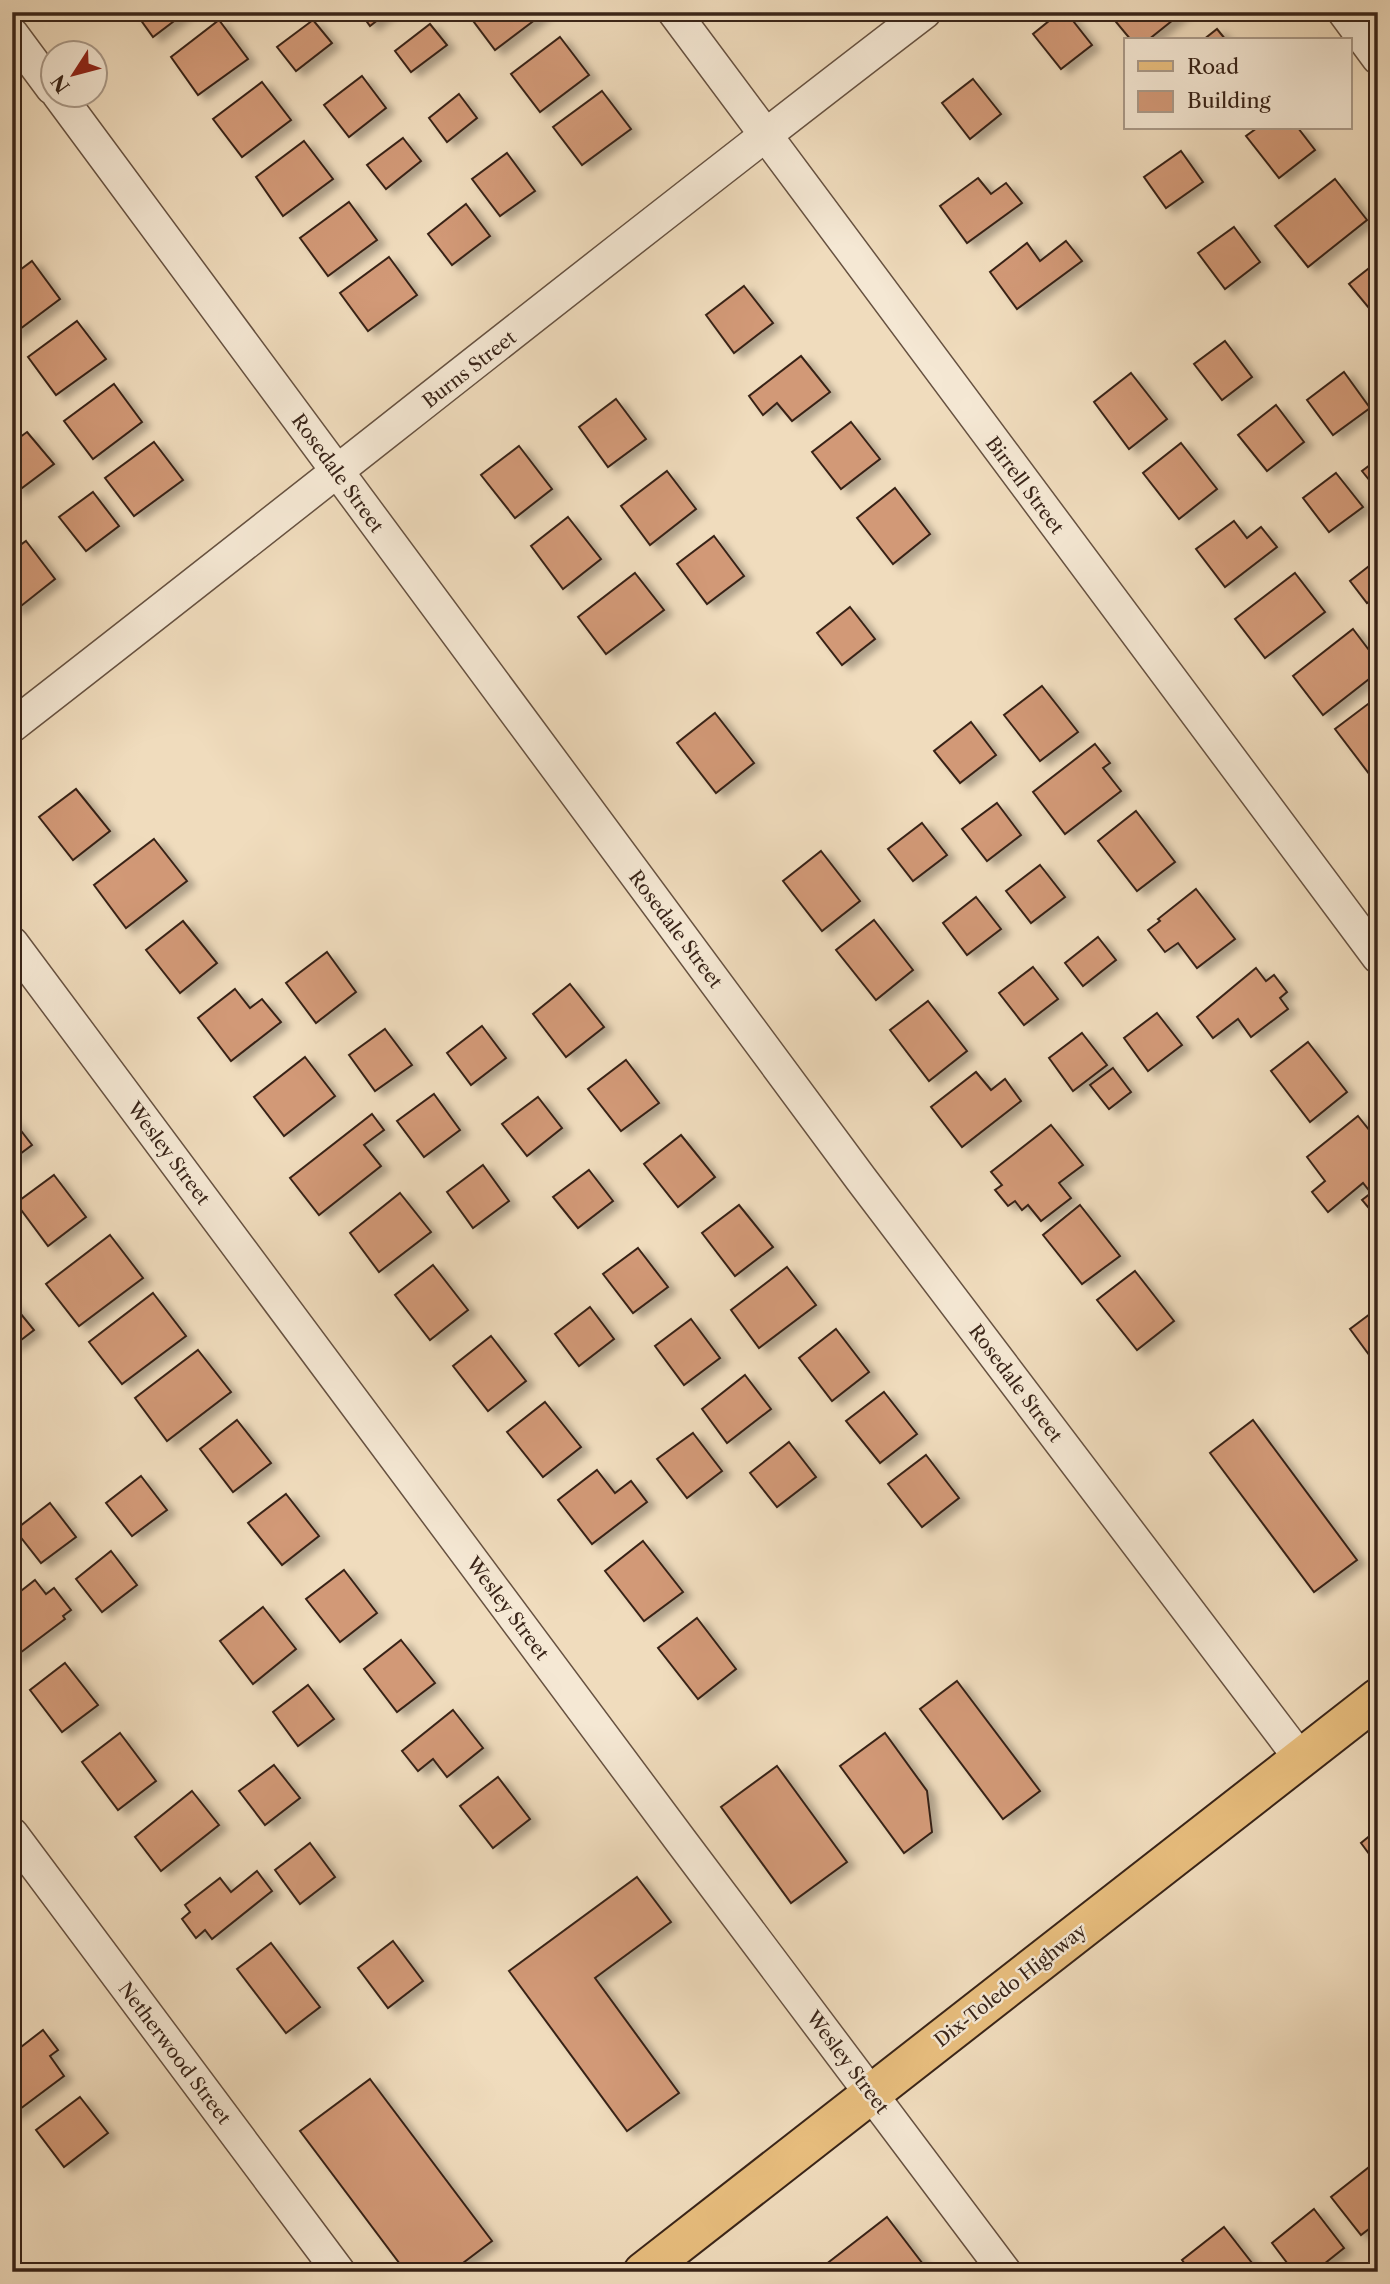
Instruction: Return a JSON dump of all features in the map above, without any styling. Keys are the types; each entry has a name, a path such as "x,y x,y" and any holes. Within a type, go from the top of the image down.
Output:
{"main road":[{"name":"Dix-Toledo Highway","path":"643,2272 1378,1698"}],"street":[{"name":"Birrell Street","path":"674,12 1378,957"},
{"name":"Burns Street","path":"12,726 925,12"},
{"path":"1343,12 1378,58"},
{"path":"12,34 38,69"},
{"name":"Rosedale Street","path":"68,108 861,1179 1300,1759"},
{"name":"Wesley Street","path":"12,943 1005,2272"},
{"name":"Netherwood Street","path":"12,1834 339,2272"}],"building":[{"path":"135,12 186,12 153,37"},
{"path":"360,12 388,12 370,26"},
{"path":"1060,12 1066,12 1092,45 1061,69 1033,34"},
{"path":"1116,12 1183,12 1150,38 1129,38 1111,16"},
{"path":"544,13 495,50 468,14"},
{"path":"219,20 248,59 198,95 171,57"},
{"path":"313,20 332,43 296,71 277,47"},
{"path":"430,24 447,45 411,72 395,51"},
{"path":"1217,29 1224,38 1206,38"},
{"path":"560,37 589,75 540,112 511,74"},
{"path":"362,76 386,108 349,137 324,105"},
{"path":"973,79 1001,114 970,139 942,103"},
{"path":"262,82 291,120 242,157 213,119"},
{"path":"602,91 631,129 582,165 553,127"},
{"path":"459,94 477,118 447,142 429,118"},
{"path":"1254,130 1300,130 1315,150 1279,178 1246,136"},
{"path":"403,138 421,161 386,189 367,165"},
{"path":"304,141 333,179 283,216 256,177"},
{"path":"1181,151 1203,182 1166,208 1144,177"},
{"path":"507,153 535,191 500,216 472,179"},
{"path":"978,178 991,194 1006,183 1022,203 967,243 940,206"},
{"path":"1335,179 1367,220 1308,267 1275,226"},
{"path":"349,202 377,240 328,276 300,238"},
{"path":"466,204 490,236 452,265 428,234"},
{"path":"1234,227 1260,262 1225,289 1198,253"},
{"path":"1066,241 1082,261 1017,309 990,272 1027,243 1040,261"},
{"path":"389,257 417,295 368,331 340,293"},
{"path":"32,261 60,299 12,335 12,276"},
{"path":"1378,261 1378,319 1349,284"},
{"path":"744,286 773,323 734,353 706,315"},
{"path":"77,321 106,359 56,395 28,357"},
{"path":"1225,341 1252,377 1222,400 1194,364"},
{"path":"801,356 830,392 792,421 777,403 763,415 749,396"},
{"path":"1344,372 1370,408 1333,435 1307,400"},
{"path":"1131,373 1167,419 1129,449 1094,402"},
{"path":"114,384 142,422 93,459 64,421"},
{"path":"616,399 646,439 608,467 579,427"},
{"path":"1276,405 1304,442 1267,471 1238,435"},
{"path":"851,422 880,459 841,489 812,452"},
{"path":"27,432 54,464 18,491 12,483 12,443"},
{"path":"154,442 183,480 134,516 105,478"},
{"path":"1181,443 1217,489 1179,519 1143,473"},
{"path":"519,446 552,489 515,518 481,475"},
{"path":"1378,459 1378,491 1362,471"},
{"path":"667,471 696,509 650,545 621,506"},
{"path":"1336,473 1363,507 1329,532 1303,498"},
{"path":"895,488 930,534 893,564 857,518"},
{"path":"93,492 119,526 86,551 59,517"},
{"path":"568,517 601,559 563,589 531,546"},
{"path":"1234,521 1247,538 1261,527 1277,547 1225,587 1196,549"},
{"path":"714,536 744,576 707,604 677,564"},
{"path":"26,541 55,579 16,610 12,606 12,551"},
{"path":"1378,559 1378,595 1367,603 1350,581"},
{"path":"635,573 664,610 606,654 578,617"},
{"path":"1295,573 1325,612 1265,658 1235,619"},
{"path":"850,607 875,639 842,665 817,633"},
{"path":"1353,629 1378,662 1378,672 1323,715 1293,676"},
{"path":"1042,686 1078,732 1040,761 1004,715"},
{"path":"1372,701 1378,708 1378,769 1370,775 1335,729"},
{"path":"715,713 754,763 716,793 677,743"},
{"path":"971,722 996,755 960,783 934,751"},
{"path":"1095,744 1110,763 1103,768 1121,791 1065,834 1033,792"},
{"path":"76,789 110,831 73,860 39,817"},
{"path":"997,803 1021,835 987,861 962,829"},
{"path":"1136,811 1175,862 1137,891 1098,841"},
{"path":"922,823 947,855 913,881 888,849"},
{"path":"154,839 187,881 126,928 94,885"},
{"path":"821,851 860,901 822,931 783,881"},
{"path":"1040,865 1065,897 1031,923 1006,891"},
{"path":"1196,889 1235,939 1197,968 1178,943 1165,952 1148,930"},
{"path":"976,897 1001,929 967,955 943,923"},
{"path":"874,920 913,970 876,1000 836,950"},
{"path":"183,921 217,963 180,993 146,950"},
{"path":"1098,937 1116,960 1083,986 1065,963"},
{"path":"327,952 356,992 316,1023 286,983"},
{"path":"1033,967 1058,999 1024,1025 999,993"},
{"path":"1256,968 1266,981 1274,975 1287,992 1280,998 1288,1009 1251,1037 1238,1019 1213,1038 1197,1017"},
{"path":"570,984 604,1027 566,1057 533,1014"},
{"path":"235,989 250,1008 262,999 281,1022 231,1061 198,1018"},
{"path":"928,1001 967,1051 929,1081 890,1030"},
{"path":"1157,1013 1182,1045 1148,1071 1124,1038"},
{"path":"482,1026 506,1058 471,1085 447,1053"},
{"path":"385,1029 412,1065 375,1091 349,1055"},
{"path":"1082,1033 1107,1065 1073,1091 1049,1058"},
{"path":"1308,1042 1347,1092 1310,1122 1271,1071"},
{"path":"305,1057 335,1096 284,1136 254,1097"},
{"path":"626,1060 659,1103 621,1131 588,1089"},
{"path":"1113,1068 1131,1092 1109,1109 1090,1085"},
{"path":"976,1072 991,1090 1005,1079 1021,1101 962,1147 931,1107"},
{"path":"434,1094 460,1130 424,1157 397,1121"},
{"path":"538,1097 562,1128 527,1156 502,1124"},
{"path":"372,1114 384,1130 364,1145 381,1166 319,1215 290,1178"},
{"path":"1358,1116 1370,1131 1378,1124 1378,1219 1362,1200 1371,1193 1363,1183 1328,1212 1312,1192 1325,1181 1307,1157"},
{"path":"12,1119 32,1145 12,1160"},
{"path":"1051,1125 1083,1165 1059,1183 1071,1198 1041,1221 1028,1205 1022,1210 1015,1201 1008,1206 995,1190 1002,1185 991,1172"},
{"path":"681,1135 715,1177 678,1207 644,1164"},
{"path":"483,1165 509,1201 473,1228 447,1192"},
{"path":"589,1170 613,1201 578,1228 553,1197"},
{"path":"54,1175 86,1217 48,1246 16,1203"},
{"path":"400,1193 431,1232 379,1272 350,1233"},
{"path":"739,1205 773,1247 735,1276 702,1233"},
{"path":"1080,1205 1120,1256 1082,1284 1043,1235"},
{"path":"110,1235 143,1278 79,1326 46,1284"},
{"path":"638,1248 668,1287 633,1313 603,1274"},
{"path":"433,1265 468,1310 430,1340 395,1295"},
{"path":"787,1267 816,1305 759,1348 731,1310"},
{"path":"1135,1271 1174,1321 1137,1350 1097,1300"},
{"path":"153,1293 186,1336 122,1384 89,1342"},
{"path":"12,1303 34,1330 12,1347"},
{"path":"590,1307 614,1339 579,1366 555,1334"},
{"path":"1378,1308 1378,1367 1350,1329"},
{"path":"691,1319 720,1358 684,1385 655,1346"},
{"path":"836,1329 869,1372 832,1401 799,1358"},
{"path":"491,1336 526,1381 488,1411 453,1366"},
{"path":"198,1350 231,1392 167,1441 135,1398"},
{"path":"745,1375 771,1409 727,1443 702,1409"},
{"path":"884,1392 917,1434 880,1463 846,1421"},
{"path":"545,1402 581,1447 543,1477 507,1432"},
{"path":"237,1420 271,1463 233,1492 200,1449"},
{"path":"1253,1420 1357,1560 1314,1592 1210,1453"},
{"path":"693,1433 722,1471 687,1498 657,1459"},
{"path":"789,1442 816,1477 777,1507 750,1473"},
{"path":"926,1455 959,1498 922,1527 888,1484"},
{"path":"597,1470 615,1493 631,1481 647,1502 592,1544 558,1500"},
{"path":"141,1476 167,1510 132,1536 106,1503"},
{"path":"286,1494 319,1536 282,1565 248,1523"},
{"path":"50,1503 76,1537 41,1563 15,1530"},
{"path":"643,1541 683,1592 644,1621 605,1571"},
{"path":"111,1551 137,1585 102,1612 76,1579"},
{"path":"344,1570 377,1613 340,1642 306,1599"},
{"path":"35,1580 46,1594 54,1588 71,1610 63,1616 65,1619 12,1659 12,1598"},
{"path":"263,1607 296,1649 253,1684 220,1641"},
{"path":"697,1618 736,1669 698,1699 658,1648"},
{"path":"401,1640 435,1683 397,1712 364,1669"},
{"path":"65,1663 98,1705 62,1732 30,1690"},
{"path":"957,1681 1040,1791 1003,1819 920,1709"},
{"path":"308,1685 334,1719 298,1746 273,1712"},
{"path":"453,1710 483,1748 447,1777 433,1759 418,1771 402,1751"},
{"path":"120,1733 156,1781 118,1810 82,1762"},
{"path":"885,1733 927,1791 932,1832 904,1853 840,1766"},
{"path":"274,1765 300,1798 265,1825 239,1791"},
{"path":"777,1766 847,1862 791,1903 721,1807"},
{"path":"498,1777 530,1819 493,1848 460,1806"},
{"path":"192,1791 219,1825 161,1871 135,1837"},
{"path":"1378,1829 1378,1866 1361,1843"},
{"path":"310,1843 335,1877 300,1904 275,1870"},
{"path":"257,1871 272,1891 212,1939 205,1930 196,1938 182,1919 190,1912 185,1905 220,1878 231,1892"},
{"path":"637,1877 671,1922 595,1978 679,2093 627,2131 509,1971"},
{"path":"393,1941 423,1981 388,2008 358,1968"},
{"path":"271,1943 320,2007 286,2033 237,1969"},
{"path":"43,2030 58,2050 50,2056 64,2076 12,2115 12,2054"},
{"path":"370,2079 492,2241 451,2272 406,2272 300,2131"},
{"path":"80,2097 108,2133 64,2167 36,2130"},
{"path":"1373,2164 1378,2170 1378,2222 1361,2235 1331,2197"},
{"path":"1314,2209 1344,2248 1314,2272 1294,2272 1272,2243"},
{"path":"887,2217 929,2272 816,2272"},
{"path":"1224,2227 1259,2272 1191,2272 1182,2260"}]}
